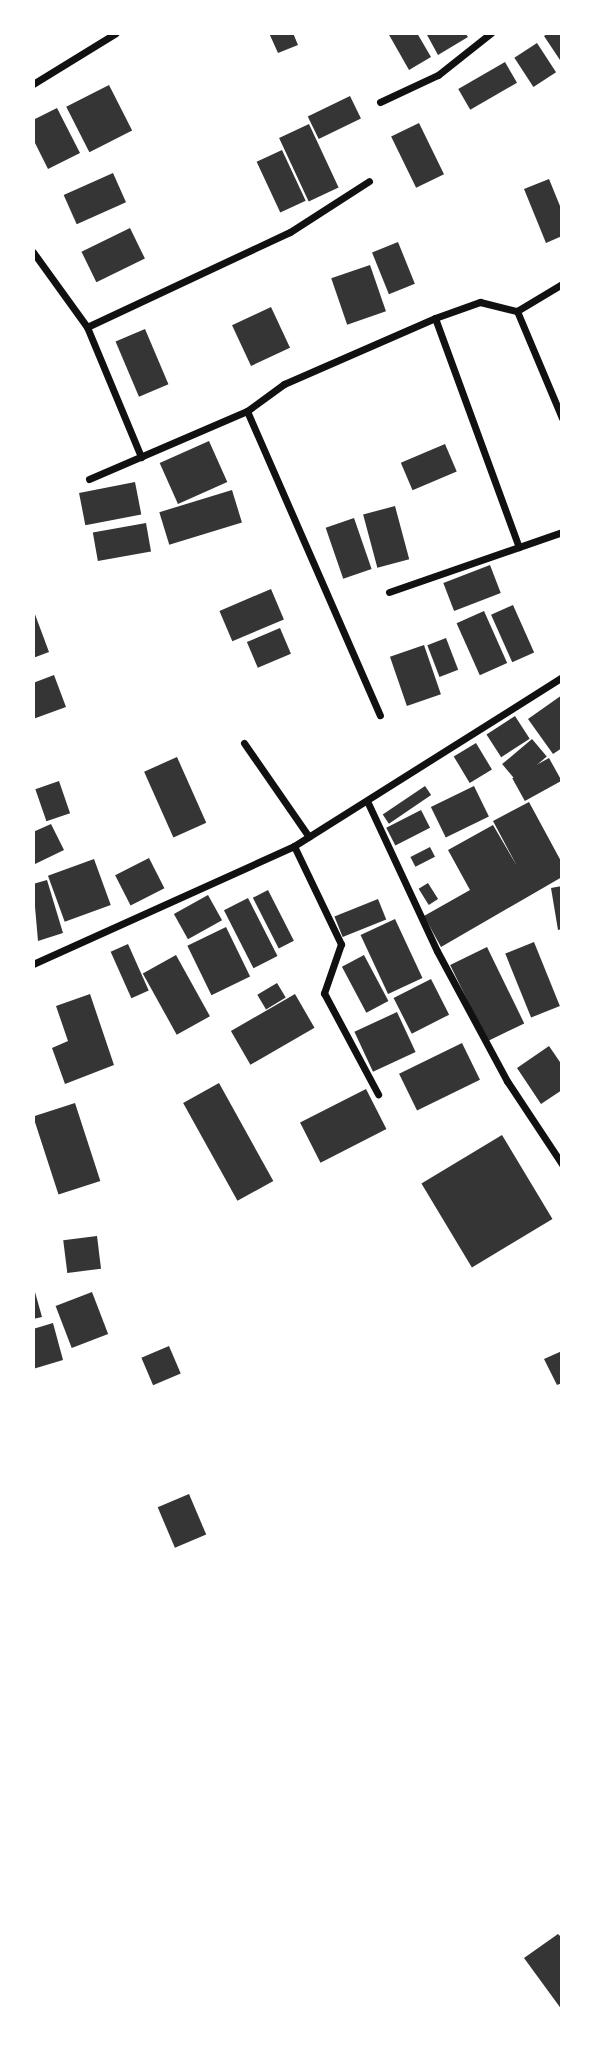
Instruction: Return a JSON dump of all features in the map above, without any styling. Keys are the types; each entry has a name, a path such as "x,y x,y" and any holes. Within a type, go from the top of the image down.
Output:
{"street":[{"path":"33,84 116,33"},
{"path":"380,102 439,75 491,33"},
{"path":"87,327 290,232 369,181"},
{"path":"33,251 87,327 141,457"},
{"path":"89,479 247,411 284,384 435,318 480,302 517,311 562,284"},
{"path":"517,311 562,418"},
{"path":"435,318 519,547"},
{"path":"247,411 380,715"},
{"path":"389,592 562,532"},
{"path":"33,952 35,963 294,846 368,803 562,677"},
{"path":"244,743 309,837"},
{"path":"368,803 456,986 562,1164"},
{"path":"294,846 341,944 324,993 378,1094"}],"building":[{"path":"269,33 293,33 298,45 278,53"},
{"path":"388,33 417,33 431,57 409,70"},
{"path":"426,33 465,33 468,37 438,55"},
{"path":"549,33 562,33 562,63 544,36"},
{"path":"537,43 556,72 533,87 514,58"},
{"path":"505,62 517,83 470,110 458,89"},
{"path":"109,85 132,130 89,152 66,107"},
{"path":"350,96 361,118 319,139 308,117"},
{"path":"57,108 80,153 48,169 33,139 33,120"},
{"path":"419,123 444,174 416,188 391,137"},
{"path":"309,124 339,187 309,201 279,138"},
{"path":"282,150 306,201 280,213 257,162"},
{"path":"113,173 126,202 77,224 64,195"},
{"path":"549,179 562,211 562,236 546,243 524,189"},
{"path":"130,228 145,259 96,282 81,252"},
{"path":"398,242 415,284 389,294 372,252"},
{"path":"370,265 386,311 347,325 331,278"},
{"path":"271,307 290,348 251,366 232,325"},
{"path":"145,329 168,384 139,397 116,342"},
{"path":"209,441 227,482 178,504 160,463"},
{"path":"445,444 457,472 413,490 401,463"},
{"path":"135,482 141,514 85,525 79,493"},
{"path":"232,490 242,523 169,545 159,512"},
{"path":"395,506 409,559 377,568 363,515"},
{"path":"354,518 372,569 343,579 326,528"},
{"path":"146,523 151,552 98,561 93,532"},
{"path":"490,565 501,593 454,611 443,583"},
{"path":"271,589 284,619 232,641 219,611"},
{"path":"513,605 534,653 512,662 491,615"},
{"path":"33,609 49,652 33,658"},
{"path":"484,611 507,663 480,675 457,623"},
{"path":"280,628 291,654 258,668 247,642"},
{"path":"446,638 458,670 440,677 427,645"},
{"path":"424,645 441,694 407,706 390,657"},
{"path":"54,675 66,707 33,719 33,683"},
{"path":"562,695 562,748 553,754 528,719"},
{"path":"515,716 530,739 501,757 486,735"},
{"path":"532,739 547,757 517,782 502,764"},
{"path":"476,743 492,770 470,783 454,756"},
{"path":"177,757 206,823 173,837 144,772"},
{"path":"549,758 562,781 525,801 512,778"},
{"path":"59,781 70,813 46,821 35,789"},
{"path":"425,786 431,795 389,824 383,815"},
{"path":"474,786 489,817 446,838 431,807"},
{"path":"529,802 562,863 562,877 441,947 424,916 470,890 448,850 493,825 517,866 493,821"},
{"path":"421,810 430,828 395,846 386,828"},
{"path":"51,824 64,850 33,865 33,832"},
{"path":"430,847 435,857 415,867 410,857"},
{"path":"149,858 164,888 131,906 115,875"},
{"path":"94,859 111,905 65,922 48,876"},
{"path":"47,880 63,933 38,941 33,884"},
{"path":"428,883 438,899 429,905 419,889"},
{"path":"562,886 562,929 558,930 551,888"},
{"path":"268,890 294,941 279,949 253,898"},
{"path":"208,895 222,920 188,939 174,914"},
{"path":"248,898 278,956 253,968 224,910"},
{"path":"378,899 386,919 343,937 334,917"},
{"path":"395,919 422,978 388,994 361,935"},
{"path":"226,927 250,976 211,995 187,946"},
{"path":"534,942 560,1006 531,1018 505,954"},
{"path":"128,944 149,991 131,998 111,952"},
{"path":"487,947 524,1023 487,1041 450,965"},
{"path":"176,955 210,1016 177,1035 143,973"},
{"path":"364,955 388,1001 366,1013 342,967"},
{"path":"431,979 449,1015 412,1034 394,998"},
{"path":"277,983 286,998 266,1009 257,995"},
{"path":"90,994 114,1065 65,1084 52,1048 68,1041 56,1006"},
{"path":"295,994 314,1028 250,1065 231,1031"},
{"path":"397,1012 416,1052 373,1072 354,1032"},
{"path":"462,1043 480,1080 417,1111 399,1074"},
{"path":"549,1046 562,1065 562,1090 541,1104 517,1068"},
{"path":"219,1083 273,1181 237,1201 183,1103"},
{"path":"366,1089 386,1129 320,1163 300,1123"},
{"path":"75,1103 100,1181 58,1195 33,1117"},
{"path":"502,1135 552,1219 472,1267 421,1183"},
{"path":"97,1236 101,1269 67,1273 63,1240"},
{"path":"33,1285 42,1317 33,1319"},
{"path":"92,1292 108,1334 72,1348 56,1306"},
{"path":"53,1323 63,1360 33,1369 33,1329"},
{"path":"169,1346 181,1374 153,1385 141,1358"},
{"path":"562,1351 562,1383 557,1385 544,1359"},
{"path":"189,1494 206,1535 175,1548 158,1507"},
{"path":"558,1934 562,1938 562,2010 524,1958"}]}
